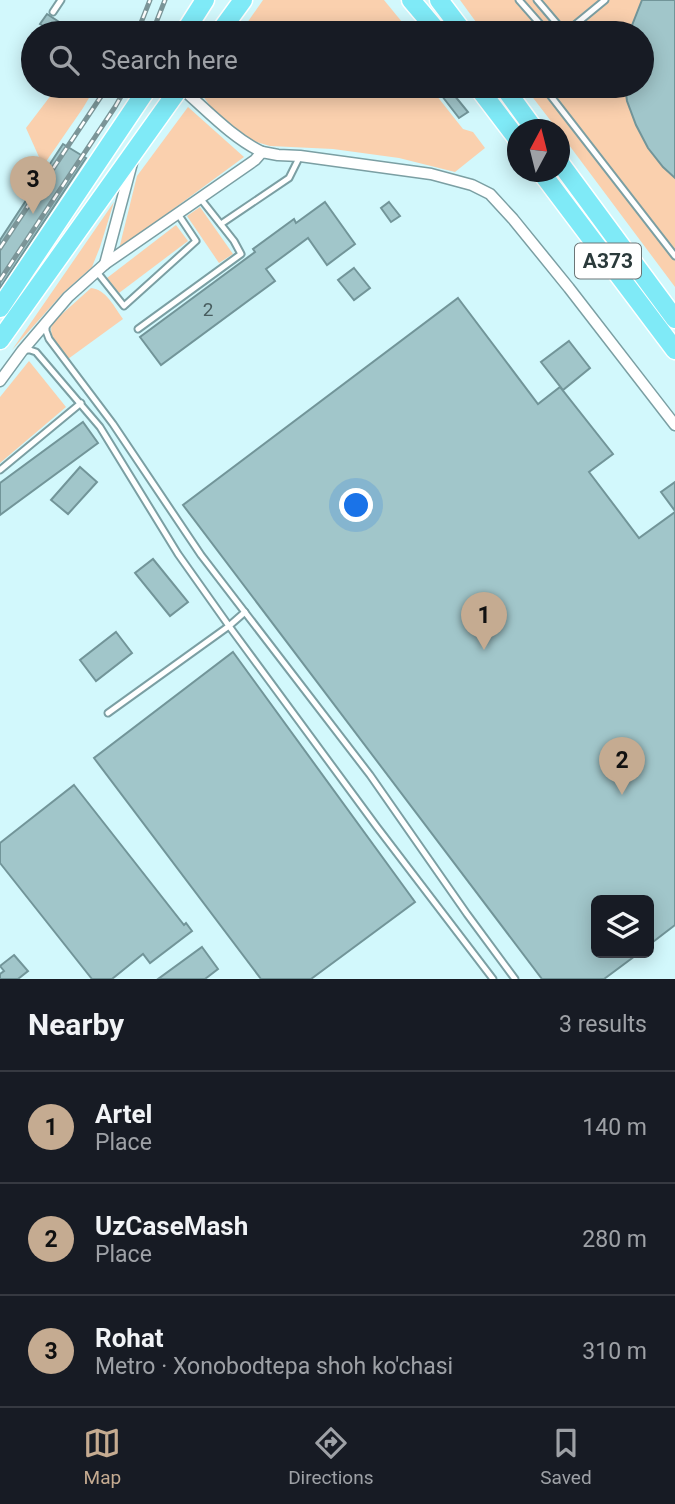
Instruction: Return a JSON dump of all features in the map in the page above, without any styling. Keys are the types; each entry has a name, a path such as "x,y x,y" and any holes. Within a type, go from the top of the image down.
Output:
{"highway":[{"path":"192,21 205,0"},
{"path":"228,21 243,0"},
{"path":"411,0 429,21"},
{"path":"439,0 455,21"},
{"path":"0,308 141,98"},
{"path":"0,340 172,98"},
{"path":"486,98 507,126"},
{"path":"512,98 527,119"},
{"name":"A373","path":"570,178 675,319"},
{"name":"A373","path":"549,182 675,350"}],"street":[{"path":"194,98 251,147 262,152 431,174 472,185 490,194 569,288 675,425"},
{"path":"105,264 135,150"},
{"path":"0,381 68,296 105,264 255,160 262,152"}],"lane":[{"path":"53,12 61,0"},
{"path":"519,0 537,21"},
{"path":"537,0 555,21"},
{"path":"580,21 605,0"},
{"path":"552,98 675,256"},
{"path":"221,224 289,178 300,156"},
{"path":"138,329 242,254 200,198"},
{"path":"97,272 124,306 196,240 178,214"},
{"path":"46,321 49,339 149,475 201,555 370,775 516,979"},
{"path":"22,351 36,352 100,427 178,554 229,626 493,979"},
{"path":"0,470 81,403"},
{"path":"135,485 149,475"},
{"path":"108,713 229,626 245,611"}],"shaded area":[{"path":"263,0 384,0 401,21 248,21"},
{"path":"460,0 675,0 675,287 570,146 570,119 549,119 533,98 654,98 654,21 475,21"},
{"path":"49,98 89,98 43,166 26,128"},
{"path":"204,98 438,98 463,129 473,132 485,148 455,172 399,158 333,149 270,146 250,140 212,109"},
{"path":"188,107 244,157 119,249 137,176"},
{"path":"114,202 92,267 63,293 12,350"},
{"path":"200,207 233,254 219,263 187,216"},
{"path":"176,225 188,241 119,293 107,278"},
{"path":"91,288 106,295 123,319 68,359 53,338 52,323"},
{"path":"29,361 66,407 0,463 0,397"}],"building":[{"path":"642,0 675,0 675,178 648,148 627,101 627,98 654,98 654,21 634,21"},
{"path":"47,14 58,21 42,21"},
{"path":"444,98 457,98 468,112 459,118"},
{"path":"63,144 86,158 0,288 0,240"},
{"path":"325,202 355,244 327,265 308,238 266,269 275,281 161,365 140,337 255,252 253,249 294,219 296,223"},
{"path":"389,202 400,216 391,222 381,208"},
{"path":"354,268 370,288 354,300 338,280"},
{"path":"458,298 538,404 560,387 613,454 589,472 639,538 675,512 675,925 654,941 654,895 591,895 591,958 632,958 604,979 542,979 183,505"},
{"path":"569,341 590,368 563,390 541,362"},
{"path":"83,422 98,443 0,515 0,483"},
{"path":"80,467 97,482 68,514 51,500"},
{"path":"675,482 675,511 661,492"},
{"path":"153,559 188,602 170,616 135,573"},
{"path":"116,632 132,653 96,681 80,660"},
{"path":"233,652 415,902 311,979 261,979 94,758"},
{"path":"74,785 184,925 186,923 192,931 150,963 143,954 112,979 92,979 0,863 0,843"},
{"path":"202,947 218,969 205,979 158,979"},
{"path":"14,955 28,971 18,979 0,979 0,974 4,971 0,966"}],"railway":[{"path":"142,21 150,0"},
{"path":"157,21 165,0"},
{"path":"0,248 100,98"},
{"path":"0,280 120,98"}],"place":[{"name":"Rohat","path":"33,214"},
{"name":"Artel","path":"484,650"},
{"name":"UzCaseMash","path":"622,795"}]}
